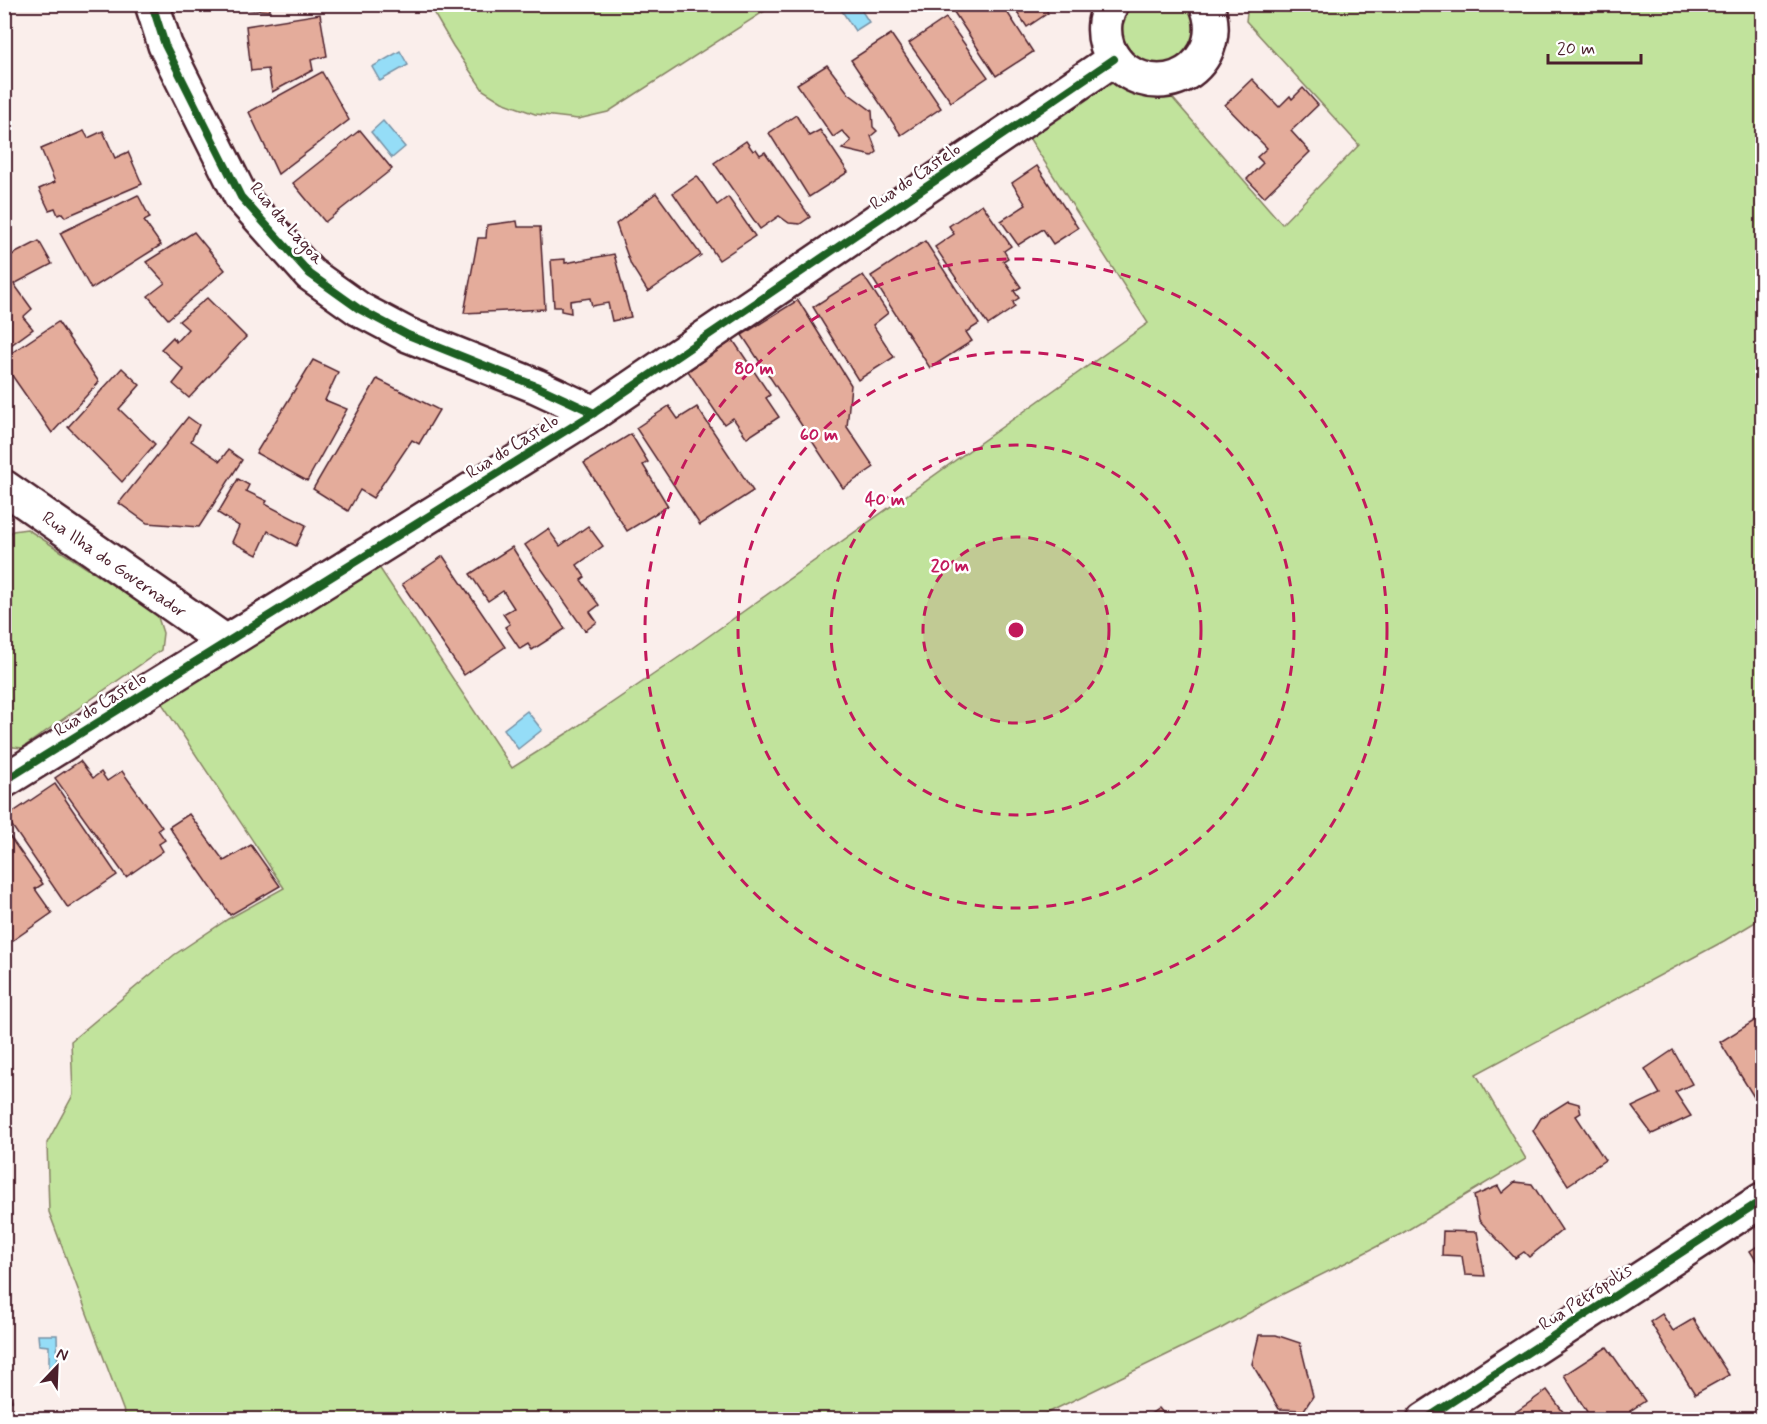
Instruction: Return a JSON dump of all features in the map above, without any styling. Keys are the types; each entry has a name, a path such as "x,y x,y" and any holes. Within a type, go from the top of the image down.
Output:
{"street":[{"name":"Rua da Lagoa","path":"152,4 165,45 241,197 310,274 359,309 408,335 536,386 594,412"},
{"path":"1111,4 1105,22 1106,41 1114,59 1129,73 1147,81 1166,81 1185,75 1200,62 1209,45 1212,26 1206,4"},
{"name":"Rua do Castelo","path":"4,781 594,412 1114,59"},
{"name":"Rua Ilha do Governador","path":"4,487 226,642"},
{"name":"Rua Petrópolis","path":"1424,1419 1762,1200"}],"green space":[{"path":"429,5 774,5 608,112 578,119 535,114 502,102 483,90"},
{"path":"1125,5 1187,5 1194,14 1197,28 1190,54 1167,70 1128,60 1116,24"},
{"path":"1248,5 1762,5 1762,918 1724,941 1476,1074 1526,1159 1401,1234 1279,1296 1222,1328 1035,1419 127,1420 49,1212 47,1143 73,1095 71,1041 174,955 228,919 284,888 161,702 377,564 512,768 569,732 685,653 1148,323 1026,133 1123,77 1169,94 1282,224 1359,145 1246,21"},
{"path":"27,529 157,614 163,633 161,650 22,748 5,746 4,539 13,531"}],"water":[{"path":"838,5 858,5 869,22 855,31"},
{"path":"400,51 408,65 380,81 372,67"},
{"path":"383,121 405,147 392,158 371,132"},
{"path":"527,711 542,730 518,749 504,729"},
{"path":"38,1335 57,1335 58,1377 49,1377 49,1346 39,1345"}],"building":[{"path":"222,4 270,4 270,11 222,7"},
{"path":"952,4 1002,4 1033,52 996,76 950,6"},
{"path":"1012,4 1043,4 1048,13 1027,27"},
{"path":"320,14 327,56 311,60 313,70 272,92 268,69 251,71 246,26"},
{"path":"946,18 988,77 951,102 909,43"},
{"path":"891,34 941,108 901,135 851,60"},
{"path":"827,65 849,94 872,111 873,127 877,131 871,136 877,152 872,156 842,149 851,141 842,131 833,137 797,84"},
{"path":"322,72 349,120 278,174 249,112"},
{"path":"1252,79 1279,107 1303,88 1318,105 1291,131 1310,152 1264,197 1247,179 1263,163 1257,157 1267,148 1225,105"},
{"path":"796,115 809,136 820,130 848,172 809,197 769,133"},
{"path":"360,130 392,169 325,222 293,183"},
{"path":"84,131 88,138 103,131 115,158 128,152 142,184 65,217 62,213 58,215 55,208 49,210 39,189 55,182 41,149"},
{"path":"746,141 753,151 756,149 760,155 765,152 810,217 800,224 789,223 779,216 760,229 714,163"},
{"path":"1037,166 1078,228 1053,244 1043,229 1018,245 1001,221 1026,205 1012,183"},
{"path":"697,176 717,205 728,197 755,236 719,260 673,193"},
{"path":"656,193 701,255 648,292 631,265 616,224"},
{"path":"138,195 150,218 144,221 161,245 91,289 60,233"},
{"path":"982,204 1011,246 1004,251 1008,258 1003,261 1021,287 1014,291 1019,298 1013,302 1015,307 988,325 935,247 954,234 949,226"},
{"path":"517,221 518,227 540,227 545,309 464,313 478,238 486,238 487,225"},
{"path":"194,232 225,270 168,319 148,296 165,283 146,262"},
{"path":"39,241 52,264 14,284 32,309 23,317 33,329 4,350 4,259"},
{"path":"925,241 979,324 966,332 972,341 930,368 871,276"},
{"path":"614,254 631,317 612,321 608,303 592,306 590,298 570,301 571,313 561,311 561,307 554,307 551,260 565,259 565,263"},
{"path":"863,275 888,313 873,325 894,357 858,380 813,307"},
{"path":"207,298 246,337 189,398 173,384 184,370 161,349 173,337 176,342 188,329 179,321"},
{"path":"798,300 851,385 847,427 874,467 843,488 742,335"},
{"path":"58,322 99,382 52,433 4,364 4,358"},
{"path":"733,340 770,395 766,398 779,417 747,438 733,418 724,424 688,371"},
{"path":"313,360 338,372 325,400 347,409 307,481 256,453"},
{"path":"122,368 140,385 119,409 155,444 122,482 68,427"},
{"path":"377,379 439,410 419,444 412,440 373,498 360,490 348,511 313,489"},
{"path":"669,406 678,419 697,407 753,491 700,525 636,428"},
{"path":"188,417 199,425 191,441 220,461 228,450 242,460 199,527 147,523 119,503"},
{"path":"631,434 648,462 643,465 668,506 627,531 584,463"},
{"path":"238,479 249,485 246,491 267,501 265,504 306,525 296,546 268,531 257,555 232,542 239,526 218,513"},
{"path":"588,526 603,546 577,565 585,577 581,580 599,605 590,612 597,622 585,631 525,545 548,529 560,546"},
{"path":"512,547 565,629 532,650 528,644 520,649 505,627 510,624 503,614 514,608 503,591 488,601 470,574"},
{"path":"443,556 505,647 464,675 402,584"},
{"path":"80,761 93,778 101,772 107,781 122,771 162,827 158,830 165,840 159,844 163,851 126,877 55,778"},
{"path":"55,784 117,875 68,908 6,817"},
{"path":"189,814 224,861 251,845 280,886 230,915 169,827"},
{"path":"10,837 43,884 35,889 52,913 9,943 4,937 4,841"},
{"path":"1762,1016 1762,1110 1720,1042"},
{"path":"1673,1050 1692,1084 1675,1092 1691,1116 1652,1134 1632,1107 1660,1094 1645,1069"},
{"path":"1568,1101 1579,1104 1581,1113 1576,1116 1605,1160 1568,1185 1533,1131 1541,1118"},
{"path":"1515,1182 1532,1184 1562,1230 1529,1257 1524,1252 1515,1258 1479,1220 1474,1196 1498,1186 1502,1193"},
{"path":"1443,1231 1477,1232 1485,1276 1465,1275 1462,1256 1442,1255"},
{"path":"1762,1243 1762,1270 1750,1251"},
{"path":"1662,1314 1673,1331 1693,1319 1729,1375 1695,1394 1650,1322"},
{"path":"1259,1335 1276,1335 1300,1343 1313,1396 1304,1410 1279,1409 1252,1364"},
{"path":"1607,1347 1645,1401 1630,1411 1636,1420 1592,1420 1564,1375"},
{"path":"4,1369 12,1401 4,1404"},
{"path":"1547,1390 1569,1420 1511,1420 1509,1417"},
{"path":"1159,1408 1169,1420 1148,1420 1148,1416"},
{"path":"16,1410 19,1420 4,1420 4,1414"}],"cycle path":[{"path":"152,4 165,45 241,197 310,274 359,309 408,335 536,386 594,413"},
{"path":"4,781 594,413 1114,59"},
{"path":"1424,1420 1762,1200"}]}
